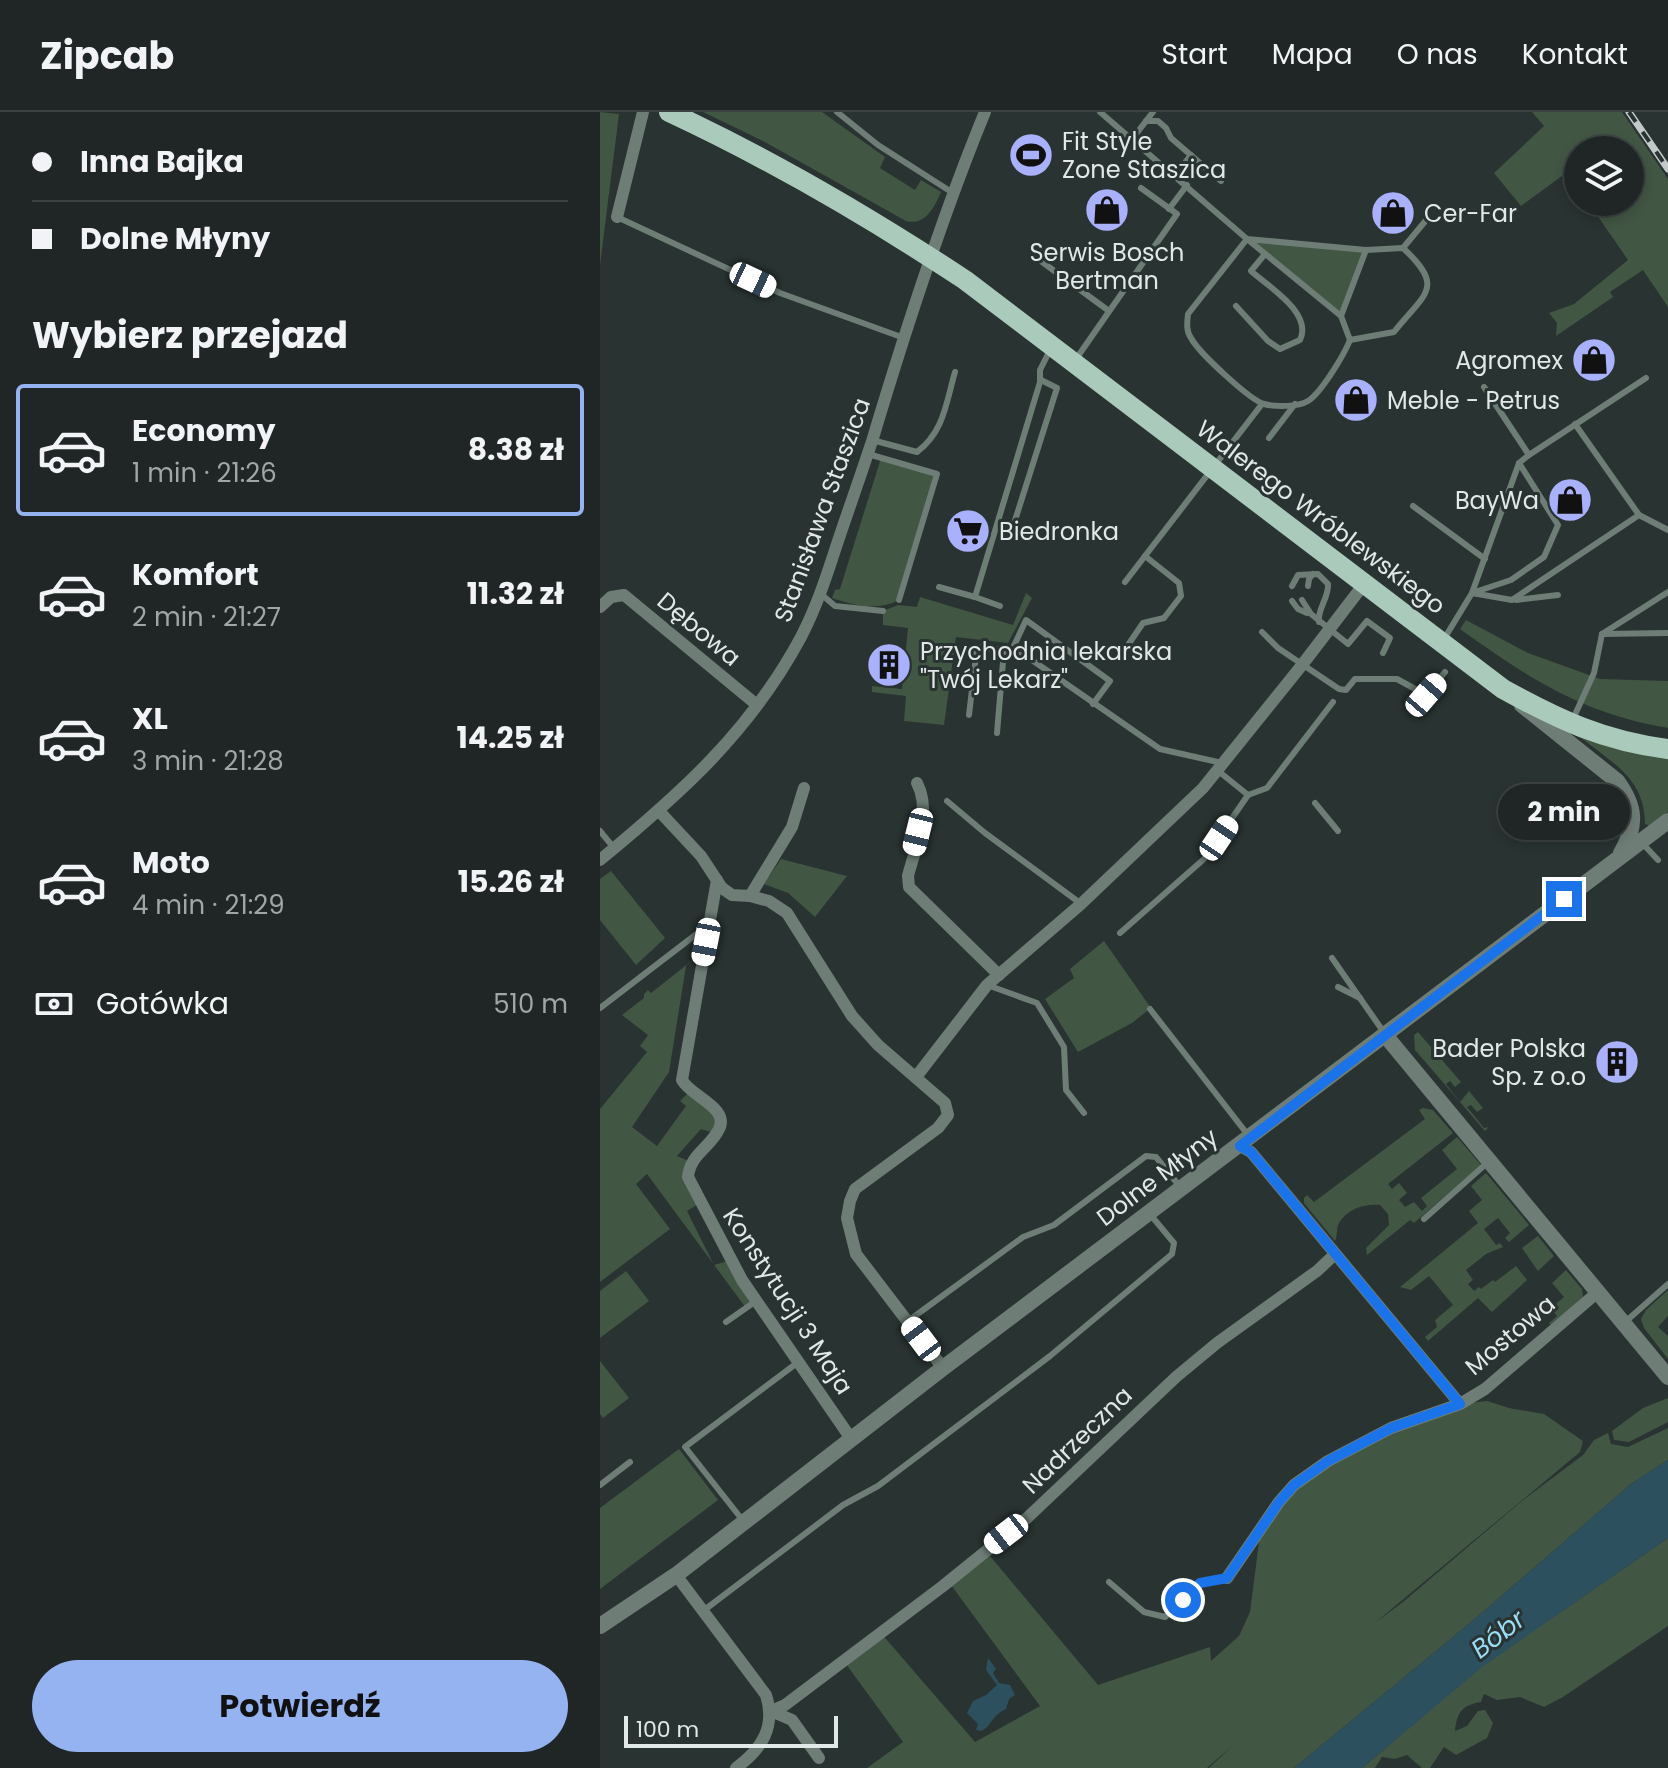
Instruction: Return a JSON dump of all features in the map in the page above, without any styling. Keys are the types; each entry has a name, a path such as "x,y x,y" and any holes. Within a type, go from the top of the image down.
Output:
{"main road":[{"name":"Walerego Wróblewskiego","path":"669,112 761,159 900,237 965,280 1503,689 1571,725 1624,743 1668,749"}],"street":[{"path":"617,217 643,112"},
{"name":"Stanisława Staszica","path":"600,860 718,756 757,705 801,636 821,594 930,257 985,112"},
{"path":"916,1077 987,985 1081,904 1203,788 1302,665 1324,626 1364,584"},
{"name":"Dębowa","path":"600,607 611,597 624,595 757,705"},
{"path":"1503,689 1617,781 1628,796 1633,812 1632,828 1618,858"},
{"path":"917,783 923,794 924,810 908,876 909,887 999,975"},
{"path":"750,896 792,827 804,788"},
{"path":"659,811 732,895 750,896 777,906 793,920 852,1016 878,1045 945,1103 948,1115 938,1128 855,1189 847,1218 856,1254 943,1368"},
{"name":"Dolne Młyny","path":"600,1626 676,1575 943,1368 1668,821"},
{"name":"Konstytucji 3 Maja","path":"717,880 682,1080 687,1089 718,1111 721,1122 717,1134 691,1162 688,1177 756,1301 852,1440"},
{"path":"1385,1035 1668,1377"},
{"path":"1245,1142 1334,1255 1460,1404"},
{"name":"Nadrzeczna","path":"771,1711 785,1705 943,1586 1027,1518 1176,1377 1334,1255"},
{"name":"Mostowa","path":"1227,1578 1294,1485 1328,1461 1391,1428 1460,1404 1485,1389 1599,1291"},
{"path":"676,1575 766,1695 771,1711 764,1740 753,1755 736,1768"},
{"path":"771,1711 792,1720 819,1758"}],"lane":[{"path":"837,112 878,145 953,193"},
{"path":"1100,112 1341,316 1350,340 1343,358 1309,401 1262,404 1209,360 1190,338 1188,314 1247,239"},
{"path":"1133,138 1153,112"},
{"path":"1146,121 1158,121 1171,138 1221,181"},
{"path":"1175,175 1191,155"},
{"path":"1169,209 1187,185"},
{"path":"1074,362 1177,214 1141,188"},
{"path":"617,217 780,293 904,338"},
{"path":"1403,248 1427,219"},
{"path":"1247,239 1366,250 1403,248 1419,263 1428,277 1428,290 1394,332 1350,340"},
{"path":"1341,316 1366,250"},
{"path":"1236,306 1268,341 1280,349 1300,340 1305,331 1302,318 1251,271 1265,254"},
{"path":"1034,256 1109,311"},
{"path":"975,597 1041,380 1040,370 1053,346"},
{"path":"872,440 917,452 929,443 939,429 955,372"},
{"path":"1442,642 1472,593 1519,463 1646,378"},
{"path":"1011,533 1057,388 1041,380"},
{"path":"1484,387 1529,455"},
{"path":"1125,582 1262,404"},
{"path":"1269,438 1295,404"},
{"path":"1575,424 1639,515 1668,530"},
{"path":"868,454 937,474 899,600"},
{"path":"1472,593 1511,580 1544,557 1558,525 1519,463"},
{"path":"1413,506 1485,559"},
{"path":"1512,600 1639,515"},
{"path":"1128,645 1143,623 1164,618 1181,596 1179,583 1145,556"},
{"path":"1305,586 1313,574"},
{"path":"1292,586 1298,575 1313,574 1318,574 1328,584 1329,593 1318,616 1324,626"},
{"path":"939,587 1000,606"},
{"path":"1571,725 1594,673 1602,634 1668,592"},
{"path":"1472,593 1512,600 1558,595"},
{"path":"821,594 835,606 883,611"},
{"path":"1306,600 1311,614"},
{"path":"1292,601 1298,609 1311,614 1348,644 1367,621 1390,638 1383,653"},
{"path":"997,733 1008,651 1026,620 1110,681 1093,704"},
{"path":"1262,632 1278,648 1339,689 1346,690 1355,679 1397,679 1426,695 1445,672"},
{"path":"1602,634 1668,633"},
{"path":"969,715 977,647 1008,651 1029,658 1160,749 1220,766 1248,795"},
{"path":"1120,933 1204,859 1248,795 1267,788 1333,702"},
{"path":"947,801 1081,904"},
{"path":"1315,803 1338,831"},
{"path":"600,831 614,848"},
{"path":"1641,841 1658,860"},
{"path":"600,1008 710,924"},
{"path":"1332,958 1385,1035"},
{"path":"987,985 1037,1003 1064,1047 1066,1090 1084,1113"},
{"path":"1338,987 1361,998"},
{"path":"1150,1009 1245,1142"},
{"path":"908,1321 1023,1237 1054,1225 1146,1156 1156,1157 1181,1188"},
{"path":"1424,1219 1490,1160"},
{"path":"703,1611 843,1505 878,1486 1050,1356 1172,1254 1174,1243 1149,1213"},
{"path":"1624,1323 1668,1284"},
{"path":"726,1322 756,1301"},
{"path":"744,1522 685,1447 798,1363"},
{"path":"600,1485 630,1462"},
{"path":"1109,1582 1144,1612 1165,1617 1200,1583 1227,1578"}],"green space":[{"path":"600,112 619,114 600,265"},
{"path":"703,112 822,112 885,157 880,168 915,190 921,180 941,192 924,218 906,221 763,141"},
{"path":"1532,112 1622,112 1638,136 1564,136 1564,174 1521,206 1494,173 1544,126"},
{"path":"1644,144 1668,179 1668,307 1643,270 1610,292 1613,297 1556,336 1557,323 1549,313 1574,304 1628,260 1598,216 1644,216"},
{"path":"1247,239 1366,250 1341,316"},
{"path":"881,458 937,477 899,600 866,606 832,598 835,590 840,589"},
{"path":"1026,593 1032,598 1008,643 956,637 944,725 904,721 906,696 872,692 872,686 902,689 908,628 883,625 883,611 898,605 917,607 920,597 1013,625"},
{"path":"1466,620 1528,653 1600,679 1668,681 1668,728 1609,713 1558,692 1460,629"},
{"path":"1580,737 1668,758 1668,812 1650,826 1645,824 1644,808 1633,783 1615,764"},
{"path":"781,859 847,876 815,917 788,893 764,884"},
{"path":"611,871 665,938 636,965 600,920 600,879"},
{"path":"1104,941 1151,1008 1132,1023 1078,1052 1045,999 1074,978 1070,969"},
{"path":"694,959 686,966 669,1072 632,1127 657,1146 686,1106 680,1101 690,1091 718,1111 717,1134 701,1129 677,1156 691,1162 700,1203 687,1211 714,1264 647,1174 636,1184 670,1229 600,1282 600,1109 647,1052 640,1046 648,1035 622,1015 644,998 648,990 651,993"},
{"path":"1418,1032 1461,1082 1455,1087 1450,1081 1446,1084 1460,1102 1469,1091 1483,1108 1477,1112 1471,1105 1467,1107 1484,1128 1489,1127 1485,1131 1415,1050 1414,1035"},
{"path":"1419,1110 1433,1110 1453,1133 1388,1184 1392,1189 1399,1183 1407,1193 1399,1200 1405,1207 1414,1202 1422,1211 1427,1206 1421,1198 1457,1169 1442,1150 1457,1137 1481,1165 1414,1223 1410,1220 1367,1255 1366,1248 1389,1225 1388,1214 1380,1205 1363,1206 1342,1218 1335,1241 1304,1203 1304,1198 1307,1195 1314,1202 1425,1119"},
{"path":"1486,1173 1529,1225 1509,1242 1505,1238 1510,1233 1498,1218 1484,1229 1496,1245 1500,1243 1503,1247 1486,1254 1466,1270 1473,1280 1468,1284 1474,1291 1479,1287 1481,1289 1516,1266 1527,1280 1492,1312 1478,1298 1428,1341 1425,1337 1437,1327 1435,1320 1453,1305 1429,1276 1411,1290 1400,1287 1478,1223 1469,1211 1482,1200 1471,1186"},
{"path":"1538,1236 1554,1256 1538,1271 1522,1248"},
{"path":"731,1260 756,1301 746,1308 714,1265"},
{"path":"1566,1270 1582,1289 1583,1297 1552,1326 1549,1323 1557,1316 1551,1308 1564,1297 1552,1283"},
{"path":"626,1271 649,1301 600,1338 600,1291"},
{"path":"1668,1290 1668,1316 1658,1327 1668,1336 1668,1359 1644,1328 1641,1319 1646,1310"},
{"path":"600,1361 629,1398 603,1418 600,1414"},
{"path":"1668,1398 1668,1422 1629,1442 1614,1440 1612,1431 1643,1408"},
{"path":"1487,1401 1544,1414 1583,1441 1580,1452 1376,1622 1523,1500 1583,1455 1594,1440 1608,1433 1611,1444 1628,1447 1668,1428 1668,1460 1631,1484 1470,1623 1294,1768 1209,1768 1232,1746 1207,1768 867,1768 903,1742 843,1660 880,1632 975,1742 1040,1706 948,1581 985,1550 1098,1685 1210,1647 1211,1661 1239,1636 1250,1612 1260,1534 1279,1502 1328,1461 1460,1404"},
{"path":"679,1449 718,1500 600,1589 600,1508"},
{"path":"1668,1538 1668,1626 1544,1707 1520,1697 1497,1700 1484,1694 1481,1702 1462,1710 1455,1731 1467,1726 1478,1711 1485,1710 1493,1723 1487,1738 1456,1755 1444,1747 1430,1768 1422,1768 1407,1755 1395,1759 1382,1757 1375,1768 1362,1768 1481,1667"}],"water":[{"name":"Bóbr","path":"1668,1460 1668,1538 1482,1667 1362,1768 1294,1768 1470,1623 1631,1484"},
{"path":"988,1658 996,1669 993,1673 999,1683 1010,1685 1015,1695 1009,1699 1006,1709 981,1731 976,1730 978,1724 967,1713 973,1701 997,1685 986,1670"}],"railway":[{"path":"1629,112 1668,169"}],"place":[{"name":"Fit Style Zone Staszica","path":"1031,155"},
{"name":"Serwis Bosch Bertman","path":"1107,210"},
{"name":"Cer-Far","path":"1393,213"},
{"name":"Agromex","path":"1594,360"},
{"name":"Meble - Petrus","path":"1356,400"},
{"name":"BayWa","path":"1570,500"},
{"name":"Biedronka","path":"968,531"},
{"name":"Przychodnia lekarska \"Twój Lekarz\"","path":"889,665"},
{"name":"Bader Polska Sp. z o.o","path":"1617,1062"}],"route":[{"path":"1183,1600 1200,1583 1227,1578 1294,1485 1328,1461 1391,1428 1460,1404 1251,1152 1240,1146 1564,899"}]}
